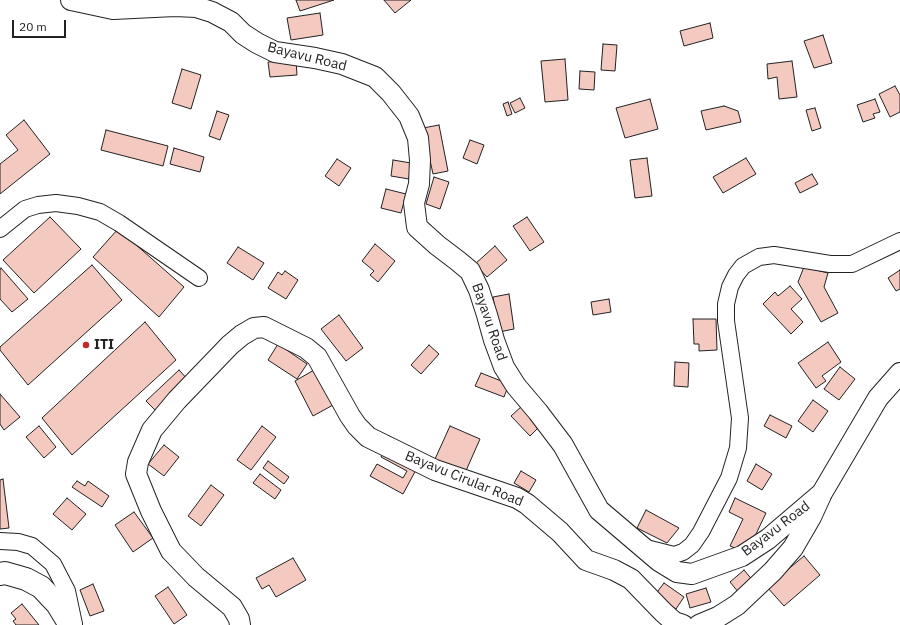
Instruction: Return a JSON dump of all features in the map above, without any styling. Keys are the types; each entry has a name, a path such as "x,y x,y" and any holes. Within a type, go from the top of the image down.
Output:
{"highway":[{"path":"0,574 5,573 26,578 41,587 57,604 70,625"}],"street":[{"name":"Bayavu Road","path":"71,0 113,9 175,6 196,7 212,12 231,22 257,44 275,52 342,64 375,78 391,93 409,116 418,138 420,160 419,184 414,203 417,227 470,271 483,303 504,367 516,386 538,412 563,446 599,510 659,561 677,572 692,574 742,556 768,539 822,493"},
{"path":"0,230 25,209 38,205 56,203 78,206 100,212 119,223 199,278"},
{"path":"640,546 674,555 683,552 692,545 702,532 729,478 738,448 740,418 726,321 726,304 730,287 736,275 743,266 759,258 774,255 830,264 852,264 900,241"},
{"name":"Bayavu Cirular Road","path":"240,625 239,619 232,607 196,577 171,551 151,511 136,474 138,462 152,430 177,400 230,345 242,335 254,328 264,327 306,348 317,357 350,416 368,437 435,470 517,498 528,504 560,532 586,560 614,570 631,579 668,617 674,622 682,625"},
{"path":"699,625 718,617 737,605 773,571 793,548 822,493 878,398 900,374"},
{"path":"0,541 18,542 32,546 53,564 67,590 75,625"}],"building":[{"path":"296,0 334,0 300,11"},
{"path":"384,0 411,0 395,13"},
{"path":"320,13 323,35 291,40 287,18"},
{"path":"710,23 713,38 684,46 680,31"},
{"path":"823,35 832,63 814,68 804,41"},
{"path":"603,44 617,45 615,71 601,70"},
{"path":"565,59 568,100 545,102 541,61"},
{"path":"296,60 297,75 270,77 268,62"},
{"path":"792,61 797,97 779,99 777,77 768,79 767,64"},
{"path":"182,69 201,75 191,109 172,103"},
{"path":"580,71 595,72 594,90 579,89"},
{"path":"895,86 900,95 900,112 890,117 879,94"},
{"path":"520,98 525,108 515,113 510,103"},
{"path":"650,99 658,129 625,138 616,108"},
{"path":"875,99 880,112 873,114 875,118 863,122 857,105"},
{"path":"508,102 512,114 507,116 503,104"},
{"path":"724,106 738,111 741,122 706,130 701,111"},
{"path":"815,108 821,128 812,131 806,110"},
{"path":"217,111 229,115 220,140 209,136"},
{"path":"24,120 50,154 0,194 0,164 18,150 6,135"},
{"path":"439,125 448,171 433,174 423,128"},
{"path":"106,130 168,146 163,166 101,150"},
{"path":"470,140 484,145 477,164 463,158"},
{"path":"174,148 204,157 200,172 170,164"},
{"path":"647,158 652,196 635,198 630,160"},
{"path":"746,158 756,174 723,193 713,177"},
{"path":"337,159 351,168 339,186 325,176"},
{"path":"393,160 411,163 409,179 391,176"},
{"path":"812,174 818,184 800,193 795,183"},
{"path":"434,177 449,182 440,209 426,204"},
{"path":"386,189 406,194 401,213 381,208"},
{"path":"50,217 81,249 34,293 3,260"},
{"path":"527,217 544,242 530,251 513,226"},
{"path":"118,229 184,287 159,317 93,257"},
{"path":"375,244 395,261 378,282 370,275 374,271 362,261"},
{"path":"495,246 507,260 487,277 475,264"},
{"path":"238,247 264,263 253,280 227,263"},
{"path":"92,265 122,300 28,385 0,350 0,347"},
{"path":"804,267 828,273 824,287 838,313 821,322 798,282"},
{"path":"1,268 28,299 12,312 0,299"},
{"path":"900,270 900,289 896,291 888,278"},
{"path":"285,271 298,280 286,299 268,288 278,272 282,275"},
{"path":"790,286 802,299 791,309 803,322 791,334 763,304 775,292 778,296"},
{"path":"509,294 514,329 499,332 493,297"},
{"path":"609,299 611,312 593,315 591,302"},
{"path":"339,315 363,348 346,361 321,329"},
{"path":"693,319 716,319 717,350 699,351 699,344 694,344"},
{"path":"145,322 176,360 72,455 42,418"},
{"path":"828,342 841,362 822,376 826,381 816,388 798,363"},
{"path":"278,344 307,364 297,379 268,360"},
{"path":"429,345 439,354 421,374 411,365"},
{"path":"675,362 689,363 688,387 674,386"},
{"path":"840,367 855,379 839,400 824,389"},
{"path":"179,370 190,382 157,412 146,401"},
{"path":"314,370 333,405 313,416 295,381"},
{"path":"481,373 509,384 504,397 475,386"},
{"path":"0,394 20,417 4,430 0,424"},
{"path":"813,400 828,411 813,432 798,421"},
{"path":"522,406 541,425 530,436 511,416"},
{"path":"770,415 792,426 786,438 764,426"},
{"path":"39,426 56,447 44,458 26,437"},
{"path":"262,426 276,437 251,470 237,460"},
{"path":"450,426 480,439 465,473 435,459"},
{"path":"164,445 179,457 164,476 148,464"},
{"path":"385,450 417,468 403,494 370,476 377,464 403,478 407,471 381,457"},
{"path":"268,461 289,477 284,484 263,468"},
{"path":"756,464 772,474 762,490 747,481"},
{"path":"521,471 536,480 529,492 514,483"},
{"path":"260,474 281,490 275,499 253,483"},
{"path":"3,479 9,528 0,529 0,480"},
{"path":"77,481 85,486 88,481 109,496 102,507 72,487"},
{"path":"211,485 224,495 201,526 188,516"},
{"path":"67,498 86,514 72,530 53,514"},
{"path":"735,498 766,513 747,553 730,546 743,519 729,512"},
{"path":"646,510 679,528 667,543 637,528"},
{"path":"134,512 153,538 133,552 115,525"},
{"path":"804,556 820,575 784,606 767,587"},
{"path":"293,558 306,580 276,597 269,585 262,589 256,578"},
{"path":"744,570 754,582 739,593 730,582"},
{"path":"664,583 684,597 676,609 655,595"},
{"path":"93,584 104,611 90,616 80,590"},
{"path":"168,587 187,615 174,624 155,596"},
{"path":"706,588 711,602 690,608 686,594"},
{"path":"22,604 39,625 16,625 13,621 16,619 11,613"}],"place":[{"name":"ITI","path":"86,345"}]}
